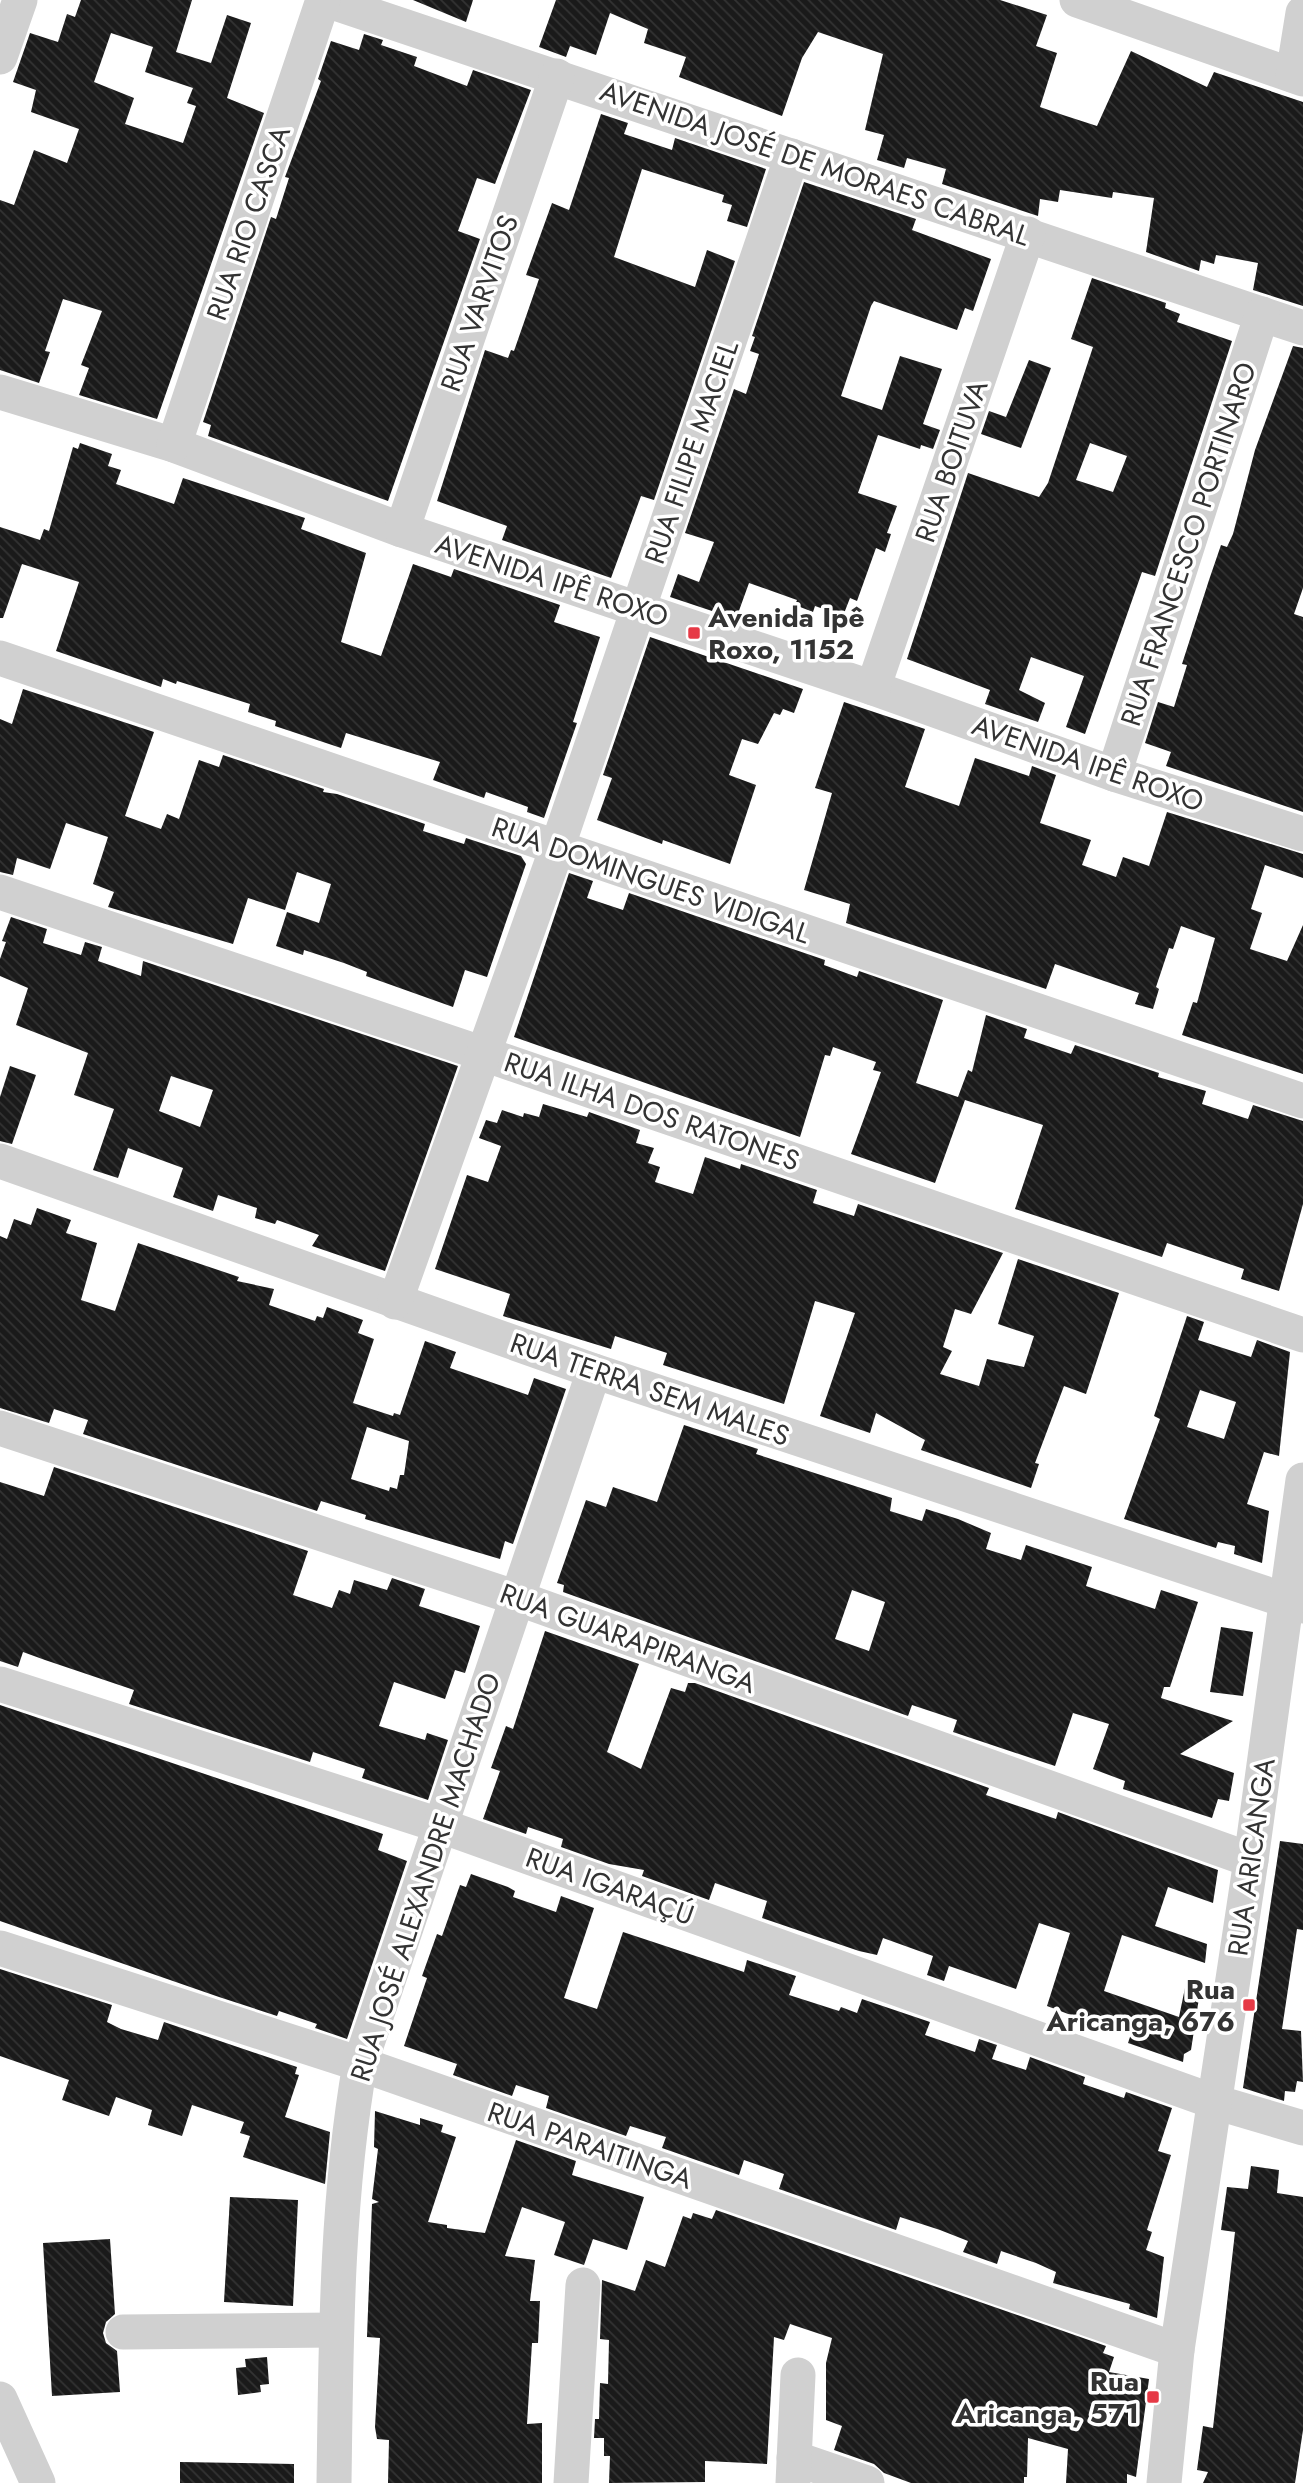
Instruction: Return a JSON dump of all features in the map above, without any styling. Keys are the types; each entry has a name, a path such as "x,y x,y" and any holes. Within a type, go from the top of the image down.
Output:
{"street":[{"path":"0,57 20,0"},
{"name":"AVENIDA JOSÉ DE MORAES CABRAL","path":"325,0 1303,328"},
{"name":"RUA RIO CASCA","path":"174,445 325,0"},
{"path":"1077,0 1298,77 1303,13"},
{"name":"RUA VARVITOS","path":"402,530 557,76"},
{"name":"RUA FILIPE MACIEL","path":"395,1302 556,848 792,156"},
{"name":"RUA BOITUVA","path":"873,688 1028,234"},
{"name":"RUA FRANCESCO PORTINARO","path":"1114,774 1262,314"},
{"name":"AVENIDA IPÊ ROXO","path":"0,392 174,445 402,530 873,688 1114,774 1303,834"},
{"name":"RUA DOMINGUES VIDIGAL","path":"0,658 1303,1101"},
{"name":"RUA ILHA DOS RATONES","path":"0,892 484,1054 1303,1335"},
{"name":"RUA TERRA SEM MALES","path":"0,1161 594,1371 1294,1604"},
{"name":"RUA JOSÉ ALEXANDRE MACHADO","path":"334,2483 336,2330 347,2142 360,2064 594,1371"},
{"name":"RUA GUARAPIRANGA","path":"0,1428 517,1598 1251,1860"},
{"name":"RUA ARICANGA","path":"1164,2483 1177,2350 1251,1860 1294,1604 1303,1480"},
{"name":"RUA IGARAÇÚ","path":"0,1684 439,1825 1215,2102 1303,2128"},
{"name":"RUA PARAITINGA","path":"0,1948 360,2064 1177,2350"},
{"path":"571,2483 583,2284"},
{"path":"123,2332 336,2330"},
{"path":"797,2375 793,2471 867,2483"},
{"path":"0,2399 38,2483"}],"building":[{"path":"81,0 192,0 176,52 211,63 227,15 251,23 227,98 264,113 157,419 79,395 89,368 81,365 102,311 63,299 45,351 50,352 39,383 0,370 0,200 14,205 34,150 67,163 79,129 31,112 36,90 13,82 30,33 58,42 67,14 75,17","holes":["111,33 153,47 145,72 193,88 187,103 196,106 183,143 125,124 134,98 94,82"]},
{"path":"413,0 473,0 466,22"},
{"path":"556,0 1000,0 1047,15 1036,46 1057,53 1040,107 1063,115 1097,126 1131,51 1207,87 1214,72 1303,102 1303,306 1253,290 1258,263 1216,255 1214,264 1201,260 1199,271 1146,252 1154,198 1113,192 1112,198 1060,190 1058,202 1040,199 1038,216 942,184 946,169 907,158 904,168 877,160 884,135 865,130 883,54 818,32 802,58 782,116 679,77 686,57 644,43 648,29 610,13 596,55 570,46 566,57 539,47"},
{"path":"364,34 383,40 381,45 417,57 414,66 467,86 473,70 531,90 495,184 477,178 458,231 480,239 388,501 208,436 211,425 203,422 271,217 276,219 289,178 285,177 321,81 318,79 331,41 359,50"},
{"path":"601,114 628,123 624,134 672,150 675,138 766,169 747,227 727,221 732,205 722,202 724,195 642,169 614,257 695,287 707,250 735,261 654,500 641,496 611,578 502,540 507,526 437,501 485,350 508,358 511,350 514,351 539,279 526,275 552,203 569,210"},
{"path":"804,182 916,219 912,230 991,259 973,311 965,308 957,330 874,301 871,306 841,396 882,410 900,356 942,369 923,424 940,430 933,449 921,445 920,449 878,435 858,493 897,506 887,533 891,534 885,552 876,548 857,601 850,598 843,616 815,606 813,612 795,605 797,600 749,583 736,619 670,597 678,574 699,582 714,542 685,533 734,389 746,394 759,354 750,351 755,337 752,336"},
{"path":"1092,278 1166,303 1165,308 1180,314 1177,322 1232,341 1155,576 1142,572 1085,734 1066,727 1084,676 1031,657 1019,690 1045,703 1038,722 985,704 990,690 907,659 968,473 1039,497 1048,483 1093,347 1071,339","holes":["1090,443 1127,456 1113,492 1076,480"]},
{"path":"1293,346 1303,348 1303,588 1294,614 1303,617 1303,812 1166,766 1171,752 1145,743 1158,702 1174,707 1187,665 1182,664 1209,580 1221,545 1227,547 1233,534 1255,450"},
{"path":"1029,360 1051,368 1021,448 981,434 989,411 1006,417"},
{"path":"80,443 112,454 108,466 121,470 116,484 174,504 183,478 305,518 301,529 366,553 341,642 381,656 413,564 451,577 454,569 560,605 554,622 600,637 573,722 577,723 544,818 527,812 528,807 486,792 484,798 433,780 440,762 346,733 341,748 275,726 276,721 248,712 250,704 177,681 176,684 163,679 161,687 56,651 79,582 22,564 3,618 0,618 0,527 40,540 44,529 49,531 73,447 78,449"},
{"path":"650,637 803,689 794,713 783,709 780,715 774,713 758,744 742,739 729,775 756,785 730,864 663,840 662,844 597,820 612,778 603,775"},
{"path":"23,689 154,732 125,816 161,829 167,814 179,819 199,760 219,767 223,755 324,789 323,792 337,794 425,824 423,831 464,844 466,838 521,856 526,864 487,977 465,970 453,1007 366,976 367,972 344,963 304,950 303,955 276,946 287,912 319,923 331,884 297,872 285,910 248,898 233,944 108,907 114,892 93,884 108,837 66,823 50,869 17,858 13,875 0,872 0,719 12,724"},
{"path":"844,702 925,729 905,787 959,806 975,758 1029,776 1032,766 1056,775 1040,823 1091,840 1082,865 1116,877 1123,857 1149,866 1167,812 1303,854 1303,878 1265,865 1251,909 1262,913 1250,949 1287,961 1303,925 1303,1074 1182,1035 1193,1002 1197,1003 1215,938 1181,926 1173,949 1169,948 1156,987 1159,989 1153,1009 1135,1004 1139,993 1055,964 1046,989 846,923 850,904 804,890 832,793 815,788"},
{"path":"569,873 593,881 587,898 623,910 629,893 825,960 824,965 857,977 859,971 943,1000 916,1083 958,1097 968,1070 972,1072 986,1015 1027,1029 1024,1038 1071,1054 1075,1045 1159,1073 1158,1077 1206,1091 1202,1104 1248,1119 1253,1105 1303,1121 1303,1204 1279,1291 1241,1279 1244,1269 1167,1243 1162,1257 1015,1209 1043,1125 965,1100 935,1183 851,1154 881,1072 873,1070 876,1062 833,1047 830,1056 825,1055 800,1137 514,1037"},
{"path":"11,917 47,929 43,943 81,955 85,942 102,947 98,961 141,976 143,961 458,1066 385,1271 312,1246 319,1235 277,1220 275,1224 255,1218 257,1208 218,1195 213,1211 173,1197 183,1168 128,1148 118,1178 93,1170 114,1109 74,1095 88,1053 16,1025 28,988 0,976 0,959 6,942 2,941","holes":["171,1076 213,1090 200,1127 159,1111"]},
{"path":"10,1066 36,1075 12,1144 0,1141 0,1097"},
{"path":"543,1104 587,1117 589,1112 640,1130 636,1143 654,1148 648,1163 660,1167 655,1182 693,1194 705,1157 740,1169 741,1164 817,1190 813,1203 854,1216 858,1204 1003,1253 971,1314 955,1309 943,1347 952,1351 940,1374 979,1386 987,1359 1024,1367 1034,1336 998,1324 1018,1259 1119,1293 1086,1394 1064,1386 1035,1463 1039,1464 1031,1488 921,1450 925,1440 876,1413 870,1433 820,1416 855,1313 815,1301 784,1404 663,1365 667,1353 615,1336 611,1349 503,1316 510,1294 435,1269 467,1175 488,1182 501,1146 479,1138 486,1120 497,1123 502,1110 523,1117 524,1113 539,1117"},
{"path":"37,1208 71,1220 66,1233 97,1243 81,1300 115,1311 138,1243 239,1277 237,1281 274,1289 269,1305 315,1321 317,1316 323,1318 327,1307 363,1320 358,1333 374,1339 353,1403 393,1416 394,1413 400,1415 425,1341 456,1352 450,1368 528,1395 534,1378 566,1389 513,1544 505,1541 500,1559 365,1519 366,1515 321,1501 317,1511 83,1434 88,1420 54,1409 49,1423 0,1408 0,1236 7,1239 14,1219 31,1225","holes":["367,1427 409,1441 404,1475 400,1475 397,1489 390,1487 389,1491 351,1479"]},
{"path":"1187,1316 1204,1322 1198,1340 1251,1357 1257,1340 1290,1352 1279,1456 1264,1452 1247,1504 1269,1511 1262,1563 1234,1554 1235,1546 1218,1542 1216,1548 1124,1519 1160,1419 1154,1416","holes":["1200,1390 1236,1402 1224,1439 1187,1427"]},
{"path":"684,1425 758,1449 756,1454 892,1498 890,1511 922,1521 926,1509 958,1519 991,1533 986,1549 1021,1560 1026,1545 1092,1567 1086,1586 1155,1609 1161,1590 1198,1602 1170,1687 1164,1687 1161,1698 1233,1721 1180,1754 1234,1773 1229,1801 1218,1799 1212,1818 1123,1789 1125,1781 1093,1769 1109,1724 1073,1713 1055,1766 953,1732 957,1720 912,1705 908,1716 563,1592 564,1585 557,1583 586,1500 606,1507 613,1487 657,1502","holes":["852,1590 885,1602 869,1651 835,1639"]},
{"path":"54,1467 308,1551 293,1595 332,1608 339,1590 350,1594 354,1580 387,1590 392,1578 425,1589 419,1606 480,1626 465,1673 455,1670 445,1699 394,1682 379,1726 425,1740 427,1733 448,1740 428,1800 362,1778 365,1769 313,1752 310,1762 129,1704 134,1690 23,1652 18,1667 0,1661 0,1482 44,1496"},
{"path":"1221,1627 1253,1632 1243,1696 1210,1692"},
{"path":"545,1631 639,1664 607,1752 641,1769 671,1688 685,1692 688,1683 695,1683 989,1788 986,1795 1056,1819 1058,1812 1218,1870 1213,1903 1168,1887 1155,1926 1207,1944 1205,1963 1122,1935 1104,1991 1179,2017 1186,1983 1201,1985 1191,2050 1184,2054 1183,2062 1128,2043 1132,2031 1095,2019 1084,2020 1047,2006 1070,1933 1039,1923 1016,1989 949,1966 944,1981 927,1975 933,1956 883,1938 877,1955 859,1951 762,1918 767,1901 715,1883 709,1900 642,1876 644,1870 609,1864 561,1847 563,1839 528,1827 526,1834 483,1819 500,1771 491,1768 506,1726 513,1729"},
{"path":"0,1705 383,1834 378,1850 407,1861 347,2039 315,2028 317,2024 279,2011 277,2016 0,1921"},
{"path":"1280,1841 1303,1844 1303,1930 1297,1929 1282,2029 1301,2031 1303,2082 1297,2081 1295,2092 1285,2091 1284,2101 1243,2088"},
{"path":"471,1874 508,1887 515,1891 513,1897 556,1912 561,1896 594,1908 564,1998 597,2009 623,1932 744,1972 747,1960 796,1976 789,1995 839,2011 841,2007 857,2013 862,1999 930,2022 925,2035 975,2052 979,2039 997,2045 992,2059 1026,2070 1030,2057 1085,2077 1083,2084 1124,2098 1126,2092 1172,2108 1158,2151 1171,2155 1147,2230 1152,2232 1146,2250 1164,2257 1157,2318 1129,2309 1130,2304 1053,2283 1056,2272 1001,2251 997,2264 963,2252 968,2241 940,2230 900,2217 896,2230 779,2189 784,2174 744,2160 739,2175 662,2148 666,2137 630,2126 626,2136 546,2108 549,2096 516,2085 512,2096 453,2075 457,2064 404,2046 427,1978 422,1976 437,1934 442,1936 460,1885 466,1887"},
{"path":"0,1969 112,2005 107,2022 121,2029 158,2040 164,2022 297,2067 295,2074 299,2075 285,2117 330,2132 325,2184 243,2157 250,2136 240,2133 244,2122 192,2105 182,2136 148,2125 152,2110 116,2097 109,2116 62,2100 69,2080 0,2056"},
{"path":"375,2111 420,2125 420,2118 443,2125 441,2132 456,2137 428,2222 447,2225 447,2228 485,2233 516,2140 576,2161 572,2175 644,2197 627,2250 593,2239 584,2265 554,2255 565,2222 522,2207 505,2256 535,2260 530,2301 540,2301 538,2343 532,2343 527,2424 542,2423 542,2483 388,2483 389,2440 377,2439 375,2427 380,2338 367,2337 372,2204 379,2202 372,2199 378,2149 374,2147"},
{"path":"1251,2166 1279,2170 1277,2193 1303,2197 1303,2430 1295,2483 1203,2483 1208,2472 1197,2470 1203,2426 1213,2428 1235,2232 1221,2230 1227,2187 1248,2189"},
{"path":"230,2197 298,2200 293,2306 224,2302"},
{"path":"716,2210 1106,2346 1103,2353 1114,2357 1109,2372 1149,2379 1136,2477 1127,2474 1127,2483 1066,2483 1068,2449 1028,2438 1027,2477 1024,2477 1024,2483 911,2483 884,2473 874,2464 834,2450 842,2426 826,2420 826,2363 832,2338 790,2324 784,2340 774,2337 767,2464 705,2461 705,2482 609,2483 610,2456 604,2456 604,2438 594,2438 595,2419 599,2419 600,2383 608,2384 609,2340 600,2339 602,2280 635,2291 646,2260 665,2267 683,2216 691,2219 693,2213 712,2219"},
{"path":"110,2239 115,2314 106,2322 103,2333 106,2343 117,2351 120,2392 52,2396 43,2243"},
{"path":"267,2357 269,2384 260,2385 261,2392 238,2395 236,2368 246,2367 245,2359"},
{"path":"180,2462 294,2464 294,2483 180,2483"}],"place":[{"name":"Avenida Ipê Roxo, 1152","path":"694,633"},
{"name":"Rua Aricanga, 676","path":"1249,2005"},
{"name":"Rua Aricanga, 571","path":"1153,2397"}]}
